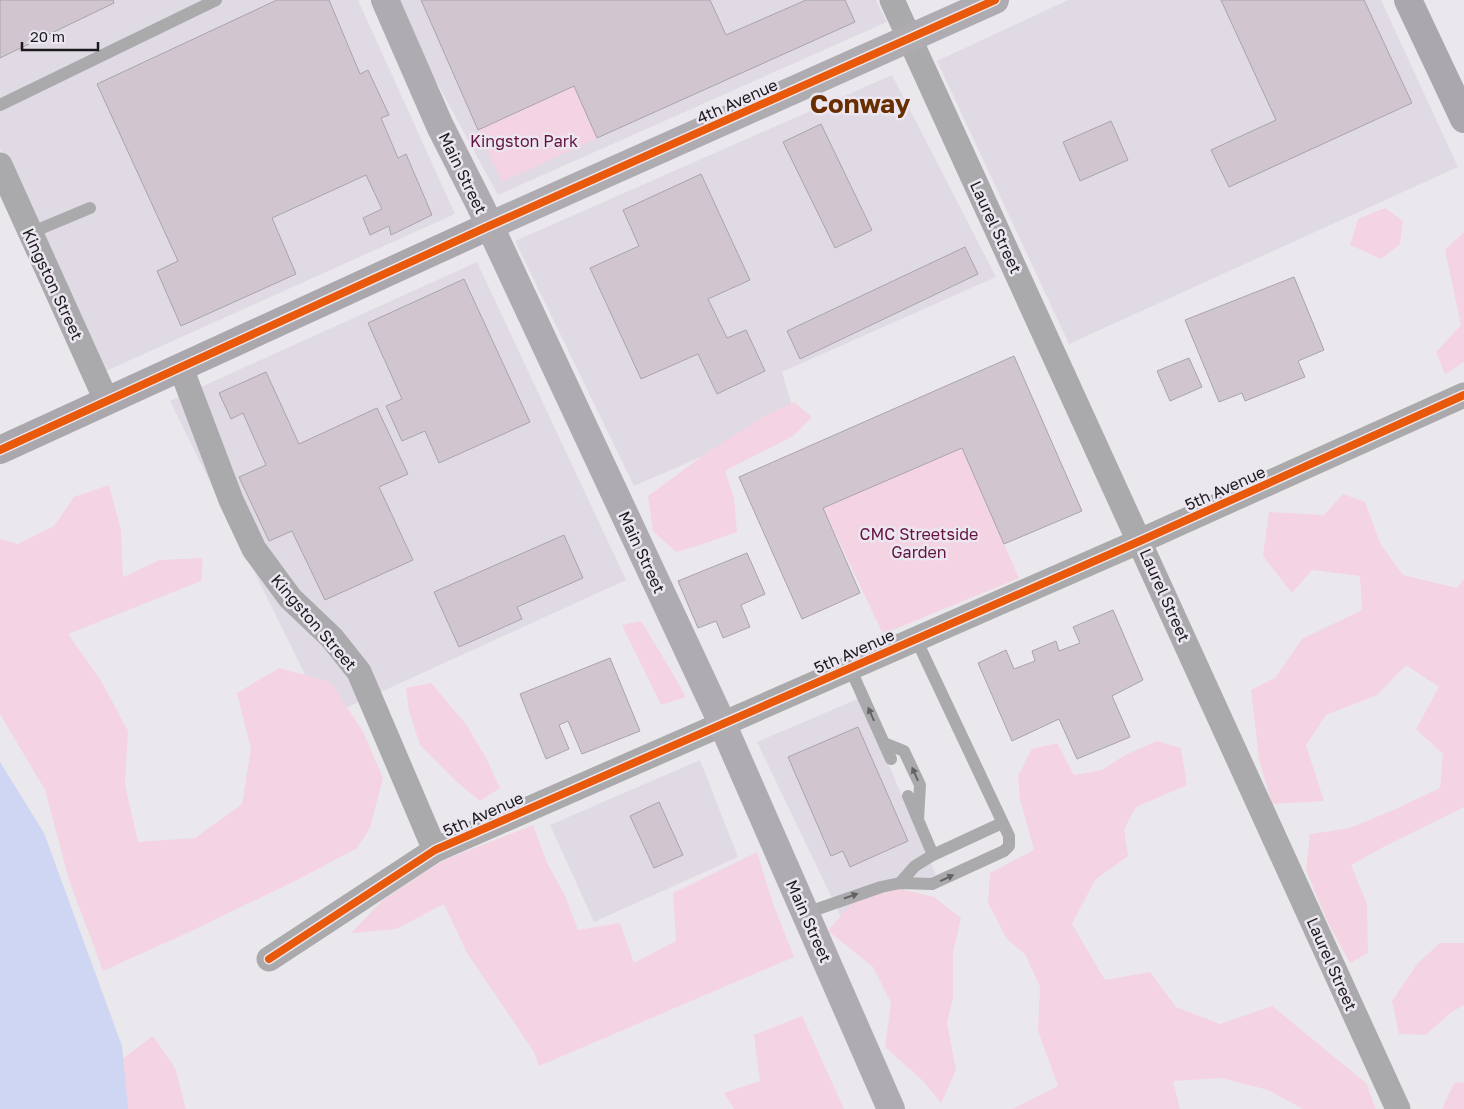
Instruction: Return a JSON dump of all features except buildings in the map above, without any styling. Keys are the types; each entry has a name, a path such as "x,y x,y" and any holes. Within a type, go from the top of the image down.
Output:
{"main road":[{"name":"Main Street","path":"385,0 440,126 489,226 722,723 891,1109"},
{"name":"4th Avenue","path":"489,226 995,0"},
{"path":"1408,0 1464,120"},
{"path":"0,450 489,226"}],"street":[{"name":"Laurel Street","path":"892,0 1398,1109"},
{"name":"Kingston Street","path":"0,166 107,402"},
{"name":"Kingston Street","path":"181,368 231,500 254,549 290,598 332,638 359,672 436,850"},
{"name":"5th Avenue","path":"269,959 436,850 1140,541 1464,395"}],"lane":[{"path":"0,105 216,0"},
{"path":"30,234 90,208"},
{"path":"806,913 852,895 900,883 932,884 1004,851 1009,846 1009,836 916,639"},
{"path":"850,668 891,759"},
{"path":"884,744 904,751 920,785 918,820"},
{"path":"908,796 933,855"},
{"path":"900,883 915,866 933,855 1002,823"}],"shaded area":[{"path":"0,0 358,0 455,214 106,371 0,149"},
{"path":"392,0 876,0 887,22 498,195"},
{"path":"1068,0 1381,0 1458,167 1069,344 937,61"},
{"path":"892,75 996,277 782,372 795,416 634,486 515,241"},
{"path":"477,262 626,580 326,717 170,401"},
{"path":"860,698 936,875 841,917 757,742"},
{"path":"700,760 738,857 594,922 550,825"}],"green space":[{"name":"Kingston Park","path":"574,86 597,138 502,182 478,130"},
{"path":"1385,208 1403,221 1400,244 1381,259 1350,245 1358,219"},
{"path":"1464,232 1464,362 1445,374 1436,352 1461,325 1445,250"},
{"path":"794,402 812,417 793,436 725,471 734,498 737,532 676,552 653,531 648,496 708,452 766,415"},
{"name":"CMC Streetside Garden","path":"962,448 1019,578 883,634 823,508"},
{"path":"109,485 121,530 123,577 160,560 203,558 201,581 68,634 100,679 128,731 125,784 138,842 195,838 242,804 251,749 237,693 279,668 331,682 363,732 383,778 370,828 357,848 299,879 103,971 69,880 45,790 0,714 0,539 18,544 54,526 74,497"},
{"path":"1343,494 1365,502 1381,545 1403,575 1457,588 1464,579 1464,807 1351,865 1367,904 1368,953 1350,963 1327,921 1306,870 1310,834 1350,828 1440,788 1443,754 1416,729 1439,687 1406,665 1377,695 1326,715 1306,745 1324,801 1272,804 1259,759 1251,690 1275,678 1302,639 1362,610 1360,576 1312,570 1292,593 1263,556 1269,512 1324,515"},
{"path":"641,621 686,697 661,705 622,625"},
{"path":"431,683 466,724 486,758 500,788 480,801 457,782 420,745 409,711 406,688"},
{"path":"1157,741 1181,748 1187,785 1136,807 1124,829 1128,856 1095,880 1072,924 1105,980 1150,972 1176,1007 1220,1024 1272,1006 1366,1083 1376,1109 1303,1109 1268,1090 1221,1078 1173,1081 1180,1109 1012,1109 1058,1086 1038,1031 1040,987 1025,954 1007,939 988,903 990,873 1034,850 1020,799 1018,776 1032,749 1057,743 1074,775 1102,770 1125,755"},
{"path":"533,825 547,863 564,893 578,930 620,923 634,963 676,941 673,893 757,852 772,901 794,957 539,1066 534,1052 467,953 444,904 396,929 351,933 383,900 442,861"},
{"path":"884,885 934,897 961,918 953,953 953,997 947,1023 956,1070 941,1103 922,1080 885,1047 891,1003 873,967 828,931 856,898"},
{"path":"1440,943 1464,943 1464,1005 1449,1014 1426,1035 1399,1034 1392,1001 1417,964"},
{"path":"802,1016 844,1109 734,1109 724,1093 760,1081 754,1035"},
{"path":"153,1036 175,1068 186,1109 108,1109 114,1065"},
{"path":"1464,1082 1464,1109 1442,1109 1454,1083"}],"water":[{"path":"0,762 44,833 122,1046 128,1109 0,1109"}],"cycle path":[{"path":"0,450 489,226 995,0"},
{"path":"269,959 435,850 1140,541 1464,395"}],"district":[{"name":"Conway","path":"860,103"}]}
